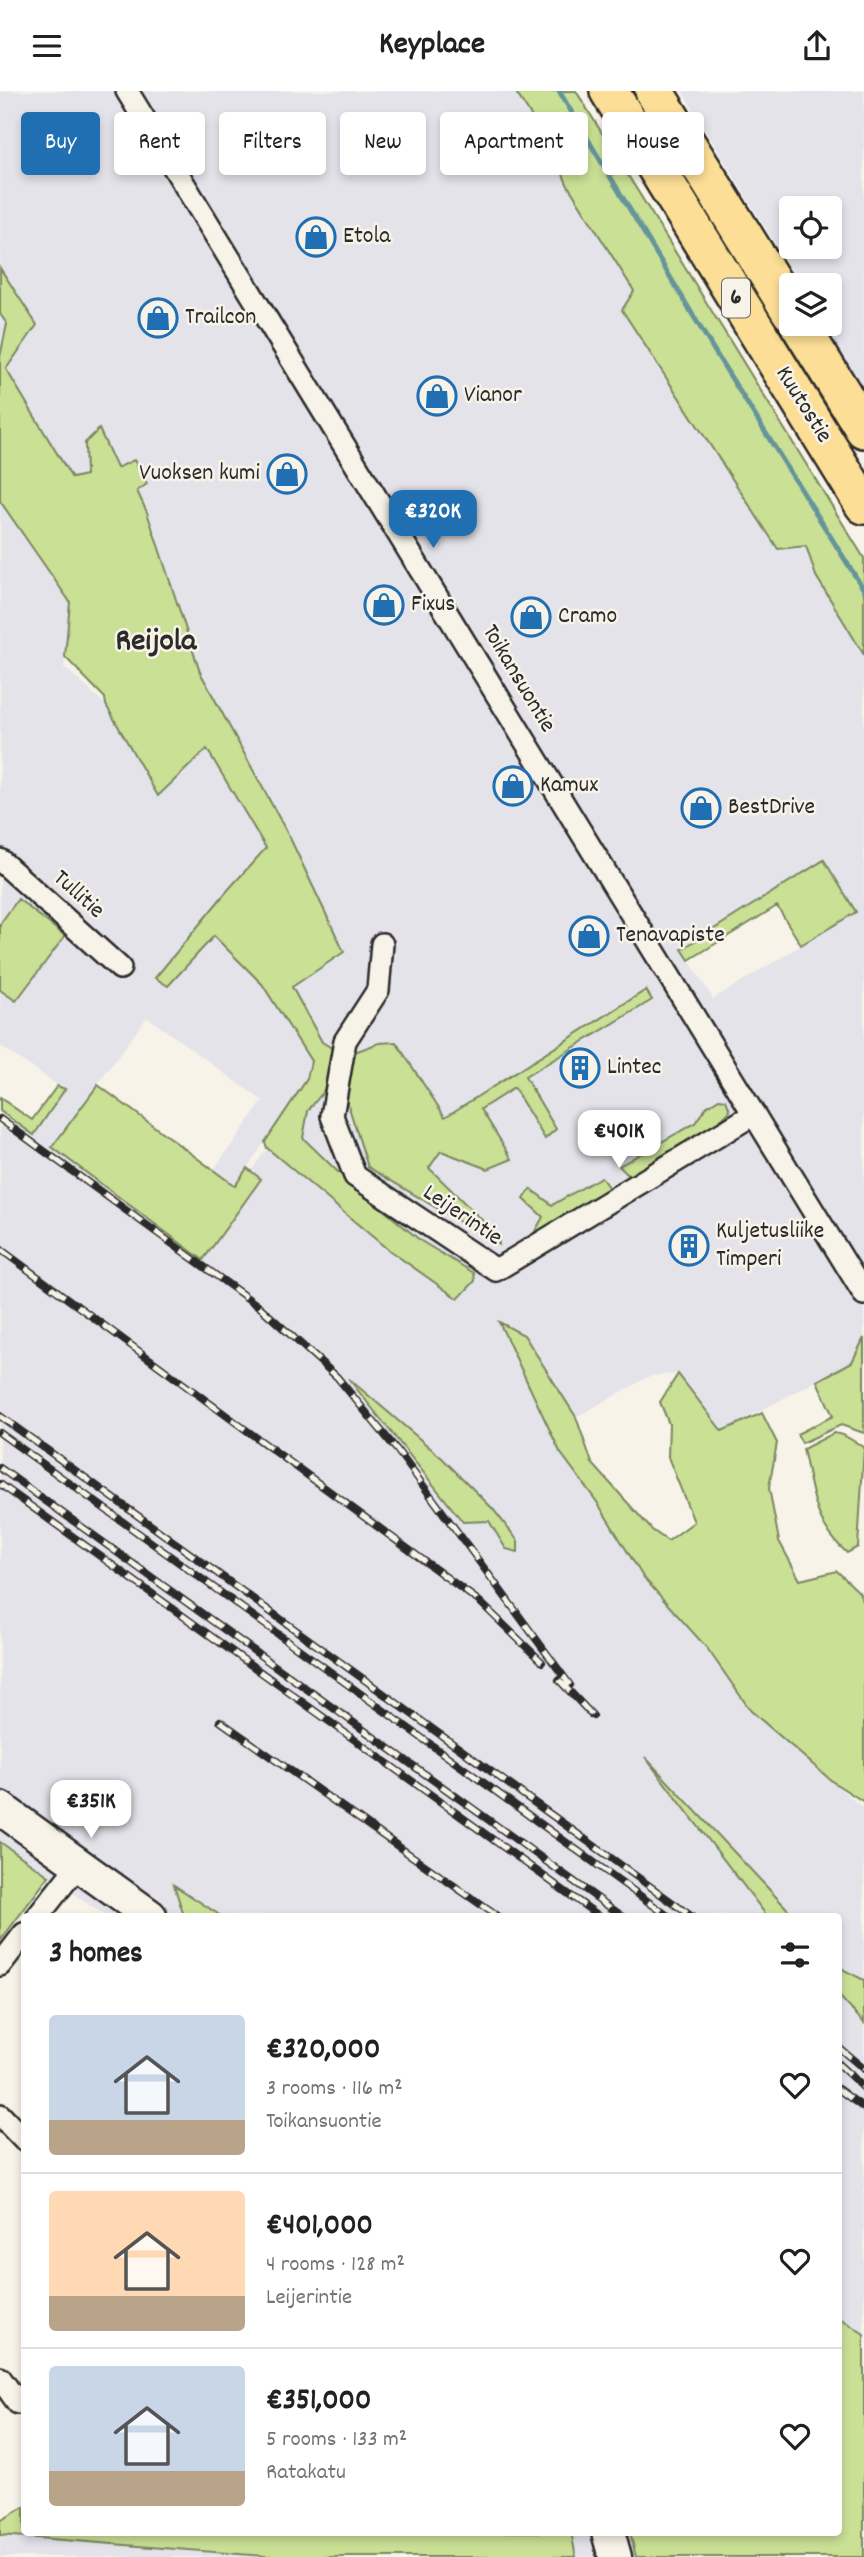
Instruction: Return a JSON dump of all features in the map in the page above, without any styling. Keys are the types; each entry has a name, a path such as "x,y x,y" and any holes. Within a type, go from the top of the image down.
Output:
{"highway":[{"name":"Kuutostie","path":"609,91 864,505"},
{"name":"6","path":"654,91 779,292"},
{"name":"Kuutostie","path":"806,336 864,429"}],"main road":[{"path":"0,1808 146,1913"},
{"path":"609,2536 615,2557"}],"street":[{"name":"Toikansuontie","path":"127,91 864,1294"},
{"name":"Tullitie","path":"0,860 120,968"},
{"name":"Leijerintie","path":"382,944 378,990 345,1041 332,1116 355,1176 496,1270 754,1114"},
{"path":"40,1913 79,1864"},
{"path":"0,1965 21,1938"},
{"path":"0,2115 21,2137"},
{"path":"0,2378 14,2404"}],"shaded area":[{"path":"0,91 516,91 529,112 440,112 440,175 563,175 634,292 623,311 777,549 806,546 816,576 864,655 864,1338 852,1362 722,1431 678,1374 650,1376 576,1417 524,1335 500,1324 560,1452 751,1711 864,1809 864,1980 842,1968 842,1913 791,1913 652,1764 765,1913 217,1913 175,1887 183,1913 101,1913 0,1842 0,1111 35,1135 65,1090 0,1046 0,990 16,1001 19,899 0,924 0,501 70,602 64,667 106,705 158,796 207,749 267,848 227,891 155,978 168,985 214,936 262,984 312,1061 307,1079 235,1186 214,1169 263,1101 147,1017 52,1147 203,1260 261,1179 251,1171 267,1148 386,1248 457,1299 475,1281 474,1273 421,1241 339,1173 303,1138 308,1111 323,1092 322,1042 291,987 290,838 200,672 147,507 136,490 147,484 134,460 117,469 99,429 85,444 86,475 72,479 6,369 0,368","holes":["824,860 856,912 713,999 682,949","646,990 525,1077 555,1128 545,1138 514,1088 480,1108 511,1159 488,1169 441,1150 429,1169 498,1236 498,1244 345,1095 396,1043 444,1118"]},
{"path":"682,91 864,91 864,392 830,336 842,336 842,273 793,273 784,259 842,259 842,196 779,196 779,250 704,127 704,112 695,112"},
{"path":"842,1999 864,2023 864,2334 842,2320"},
{"path":"0,2535 278,2557 0,2557"},
{"path":"572,2536 631,2536 636,2557 576,2557"}],"green space":[{"path":"515,91 576,91 602,133 602,175 628,175 864,558 864,655 816,576 806,546 778,549 622,310 634,291 563,175 588,175 588,112 529,112"},
{"path":"0,268 37,325 6,369 72,478 86,475 85,443 99,429 117,468 134,460 147,484 137,491 147,512 200,672 290,838 344,952 292,987 322,1042 332,1048 331,1074 323,1092 308,1111 303,1138 339,1173 421,1241 474,1273 475,1281 458,1299 386,1248 267,1148 265,1142 307,1079 311,1061 262,984 214,936 168,986 155,978 266,848 207,749 158,796 106,705 105,698 65,657 70,602 0,501 0,357 7,324 0,314"},
{"path":"824,860 856,912 801,945 777,906 689,960 682,949"},
{"path":"18,899 65,936 16,1001 0,990 0,924"},
{"path":"646,990 652,1000 525,1077 556,1129 545,1139 514,1088 481,1109 512,1159 488,1169 441,1151 429,1168 498,1236 499,1245 368,1167 345,1095 352,1053 379,1043 396,1042 445,1117"},
{"path":"98,1085 235,1186 247,1168 261,1179 203,1260 52,1147"},
{"path":"57,1086 65,1089 34,1135 0,1111 0,1098 32,1120"},
{"path":"719,1099 726,1100 730,1111 714,1127 630,1177 619,1166 695,1123 706,1107"},
{"path":"601,1177 610,1190 533,1235 543,1217 524,1199 531,1189 552,1205"},
{"path":"499,1322 524,1335 576,1417 592,1463 652,1530 668,1541 694,1522 668,1457 669,1424 660,1402 678,1374 722,1431 762,1413 777,1443 769,1488 779,1541 800,1580 837,1571 859,1592 864,1603 864,1802 833,1782 751,1711 707,1648 643,1577 597,1502 560,1452"},
{"path":"864,1338 864,1433 841,1425 802,1443 797,1434 833,1416 817,1381 852,1362"},
{"path":"348,1378 442,1458 493,1509 518,1541 518,1552 506,1549 489,1521 463,1522"},
{"path":"834,1433 864,1447 858,1547 847,1553 827,1530 821,1518 812,1492 803,1449"},
{"path":"645,1757 791,1913 765,1913"},
{"path":"0,1842 49,1876 0,1941"},
{"path":"174,1885 216,1913 183,1913"},
{"path":"842,1968 864,1980 864,2023 842,1999"},
{"path":"842,2320 864,2334 864,2557 636,2557 631,2536 842,2536"},
{"path":"21,2509 21,2536 572,2536 576,2557 278,2557 0,2535 0,2521"}],"waterway":[{"path":"559,91 715,352 864,590"}],"railway":[{"path":"0,1119 261,1308 337,1377 397,1450 570,1685"},
{"path":"0,1249 480,1602 542,1662"},
{"path":"0,1416 687,1913"},
{"path":"0,1433 664,1913"},
{"path":"0,1468 618,1913"},
{"path":"0,1484 595,1913"},
{"path":"559,1680 593,1716"},
{"path":"220,1721 493,1913"},
{"path":"842,2050 864,2069"},
{"path":"842,2068 864,2088"},
{"path":"842,2092 864,2108"}],"place":[{"name":"Etola","path":"316,237"},
{"name":"Trailcon","path":"158,318"},
{"name":"Vianor","path":"437,396"},
{"name":"Vuoksen kumi","path":"287,474"},
{"name":"Fixus","path":"384,605"},
{"name":"Cramo","path":"531,617"},
{"name":"Kamux","path":"513,786"},
{"name":"BestDrive","path":"701,808"},
{"name":"Tenavapiste","path":"589,936"},
{"name":"Lintec","path":"580,1068"},
{"name":"Kuljetusliike Timperi","path":"689,1246"}],"district":[{"name":"Reijola","path":"156,643"}]}
